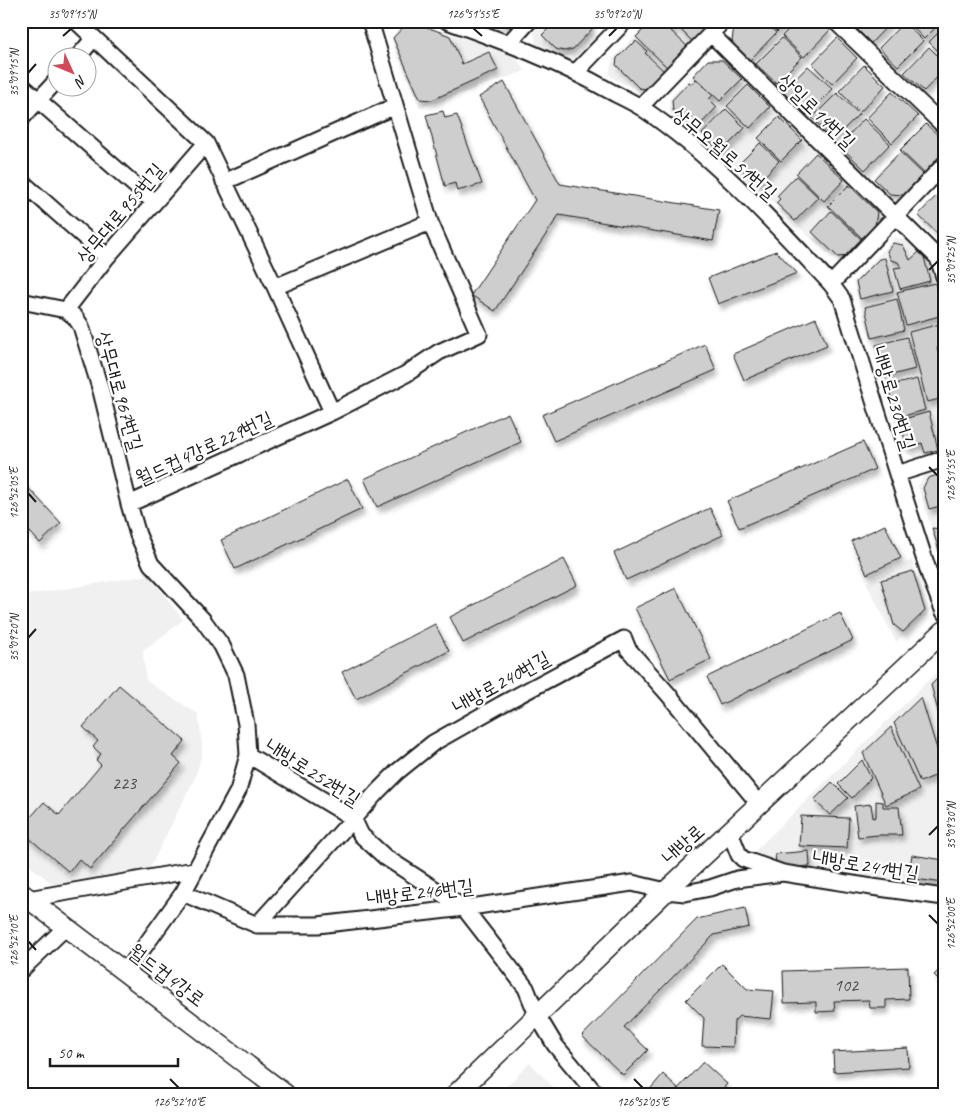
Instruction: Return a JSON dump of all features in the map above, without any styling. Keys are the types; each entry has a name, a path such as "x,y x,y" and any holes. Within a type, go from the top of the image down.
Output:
{"street":[{"path":"76,21 206,143 332,412"},
{"name":"월드컵4강로229번길","path":"126,972 183,893 238,791 248,755 246,724 236,675 222,646 203,620 151,564 138,535 129,504 332,412 406,374 439,352 478,334 430,222 370,21"},
{"name":"상무오월로51번길","path":"447,21 509,43 576,72 640,107 681,136 749,197 831,284"},
{"path":"509,43 529,21"},
{"path":"576,72 625,21"},
{"path":"640,107 723,21"},
{"path":"835,21 944,126"},
{"name":"상일로14번길","path":"711,34 938,258 944,277"},
{"path":"86,48 94,38"},
{"path":"21,85 154,202"},
{"path":"21,119 48,90"},
{"path":"224,182 394,106"},
{"name":"상무대로955번길","path":"66,310 106,257 206,143"},
{"path":"831,284 944,165"},
{"path":"21,181 106,257"},
{"path":"275,287 430,222"},
{"name":"내방로230번길","path":"831,284 842,300 896,474 944,612"},
{"path":"21,301 66,310"},
{"name":"상무대로967번길","path":"66,310 75,317 86,343 101,391 129,504"},
{"path":"896,474 944,459"},
{"name":"내방로","path":"456,1094 666,891 944,631"},
{"name":"내방로240번길","path":"258,924 397,772 433,743 624,639 628,649 668,694 759,804"},
{"name":"내방로252번길","path":"248,755 353,818 361,835 385,857 464,908 526,988 537,1015 555,1045 596,1094"},
{"name":"내방로241번길","path":"730,832 739,855 743,859 783,872 944,897"},
{"path":"25,896 194,870"},
{"name":"내방로241번길","path":"666,891 685,893 710,888 737,879 783,872"},
{"name":"내방로246번길","path":"183,893 258,924 318,924 464,908 632,882 666,891"},
{"name":"월드컵4강로","path":"25,896 285,1094"},
{"path":"21,970 65,928"}],"shaded area":[{"path":"406,21 513,53 525,71 420,108 391,37"},
{"path":"541,21 605,21 574,53 563,57 548,52 536,44 534,28"},
{"path":"649,21 713,21 647,90 636,89 614,79 609,74 612,60"},
{"path":"722,58 878,211 878,227 848,258 833,259 700,133 680,122 670,113 669,99 709,59"},
{"path":"895,238 909,240 931,261 944,307 944,449 915,458 906,453 853,282"},
{"path":"944,469 944,568 918,486 925,475"},
{"path":"912,560 929,611 896,642 866,582"},
{"path":"149,575 183,620 143,651 146,681 198,714 202,754 196,775 148,872 74,886 53,884 21,859 21,596"},
{"path":"944,670 944,886 875,877 786,870 756,861 756,850 938,671"},
{"path":"530,1063 560,1094 499,1094"}],"building":[{"path":"488,21 516,21 510,27"},
{"path":"556,21 586,21 593,28 573,49 564,51 556,49 542,35"},
{"path":"652,21 668,21 674,27 671,31 687,46 667,67 636,37"},
{"path":"672,21 711,21 711,22 692,41"},
{"path":"744,21 764,21 776,33 750,60 732,43 733,32"},
{"path":"767,21 788,21 777,32"},
{"path":"797,21 821,21 830,30 804,57 782,36"},
{"path":"857,21 892,21 871,43 853,25"},
{"path":"907,21 942,21 924,39"},
{"path":"408,22 450,36 462,64 489,52 498,70 432,100 420,99 393,38"},
{"path":"904,22 923,41 898,66 879,48"},
{"path":"944,27 944,57 929,42"},
{"path":"782,38 802,57 776,83 756,64"},
{"path":"837,38 857,58 832,84 812,64"},
{"path":"636,41 647,51 645,53 664,71 646,89 639,88 616,65 617,58"},
{"path":"929,47 944,62 944,70 924,91 904,73"},
{"path":"708,60 722,60 742,79 720,101 693,76"},
{"path":"864,65 885,86 860,112 839,91"},
{"path":"808,66 833,89 807,115 783,92"},
{"path":"696,79 713,95 709,99 717,107 696,129 682,120 673,111 672,100 689,82 692,84"},
{"path":"504,82 560,184 719,210 713,241 559,215 495,311 471,295 535,200 479,97"},
{"path":"748,85 770,107 750,128 727,106"},
{"path":"892,92 918,116 892,143 867,118"},
{"path":"837,93 859,114 834,139 812,118"},
{"path":"726,109 745,128 721,152 702,134"},
{"path":"443,111 445,118 457,115 482,184 457,191 455,183 445,186 426,115"},
{"path":"779,117 802,140 781,161 758,138"},
{"path":"864,119 890,144 865,170 839,145"},
{"path":"926,124 944,141 944,151 924,173 900,150"},
{"path":"760,143 779,161 757,184 738,165"},
{"path":"900,152 923,174 903,195 890,194 874,179"},
{"path":"816,153 844,180 824,201 796,174"},
{"path":"796,176 818,197 795,221 776,203 780,199 777,196"},
{"path":"849,185 877,212 875,226 863,239 828,206"},
{"path":"940,192 944,196 944,240 918,215"},
{"path":"831,211 862,240 847,256 838,257 812,232"},
{"path":"893,243 903,245 910,260 919,252 924,257 930,281 900,289 894,268 901,267 898,262 891,260 887,251"},
{"path":"776,251 797,273 718,304 708,278"},
{"path":"885,258 893,291 860,299 856,282 879,259"},
{"path":"935,283 943,315 906,325 897,292"},
{"path":"897,299 904,330 872,338 865,307"},
{"path":"816,318 827,345 744,380 733,354"},
{"path":"944,323 944,346 937,348 944,373 944,398 927,402 909,332"},
{"path":"907,337 915,369 884,377 876,345"},
{"path":"705,344 716,370 554,441 542,415"},
{"path":"917,379 925,410 896,418 888,386"},
{"path":"929,412 938,450 925,453 922,443 907,447 900,420"},
{"path":"508,413 521,442 377,507 364,479"},
{"path":"863,442 875,469 739,528 727,501"},
{"path":"944,473 944,505 929,509 923,488 928,478"},
{"path":"348,479 362,509 235,569 221,540"},
{"path":"21,480 61,523 40,543 21,522"},
{"path":"710,508 723,535 626,580 614,553"},
{"path":"885,525 901,558 867,574 851,541"},
{"path":"944,525 944,560 941,557 932,528 940,529"},
{"path":"564,559 577,585 463,643 450,617"},
{"path":"913,571 925,611 903,632 894,625 881,580"},
{"path":"676,588 711,659 670,679 635,608"},
{"path":"840,613 853,640 720,705 707,677"},
{"path":"435,624 449,651 356,699 342,672"},
{"path":"941,675 944,675 944,714 939,715 931,685"},
{"path":"119,685 185,741 173,756 181,763 90,869 79,859 69,872 21,831 21,828 44,802 59,815 101,765 96,760 101,754 93,747 98,741 83,727"},
{"path":"921,697 944,772 920,782 894,723"},
{"path":"891,727 919,790 886,805 863,753"},
{"path":"862,760 871,778 852,798 838,784"},
{"path":"832,782 848,798 830,815 814,800"},
{"path":"876,801 883,802 883,807 899,807 902,835 858,837 854,806 871,804 873,818 876,817"},
{"path":"801,816 849,818 847,848 799,846"},
{"path":"809,851 810,866 785,868 776,863 775,854"},
{"path":"912,855 944,860 944,883 908,878"},
{"path":"745,908 749,927 714,935 624,1027 648,1050 623,1075 582,1036 697,919"},
{"path":"722,964 747,989 774,991 771,1019 739,1016 734,1021 733,1047 702,1046 704,1018 686,1000"},
{"path":"944,965 944,985 934,975"},
{"path":"908,967 909,999 886,1000 886,1008 870,1008 869,1000 834,1001 835,1011 816,1012 816,1002 784,1003 783,971"},
{"path":"908,1048 909,1067 834,1072 833,1052"},
{"path":"703,1062 727,1084 718,1094 673,1094"},
{"path":"663,1074 678,1088 673,1094 646,1094"}]}
